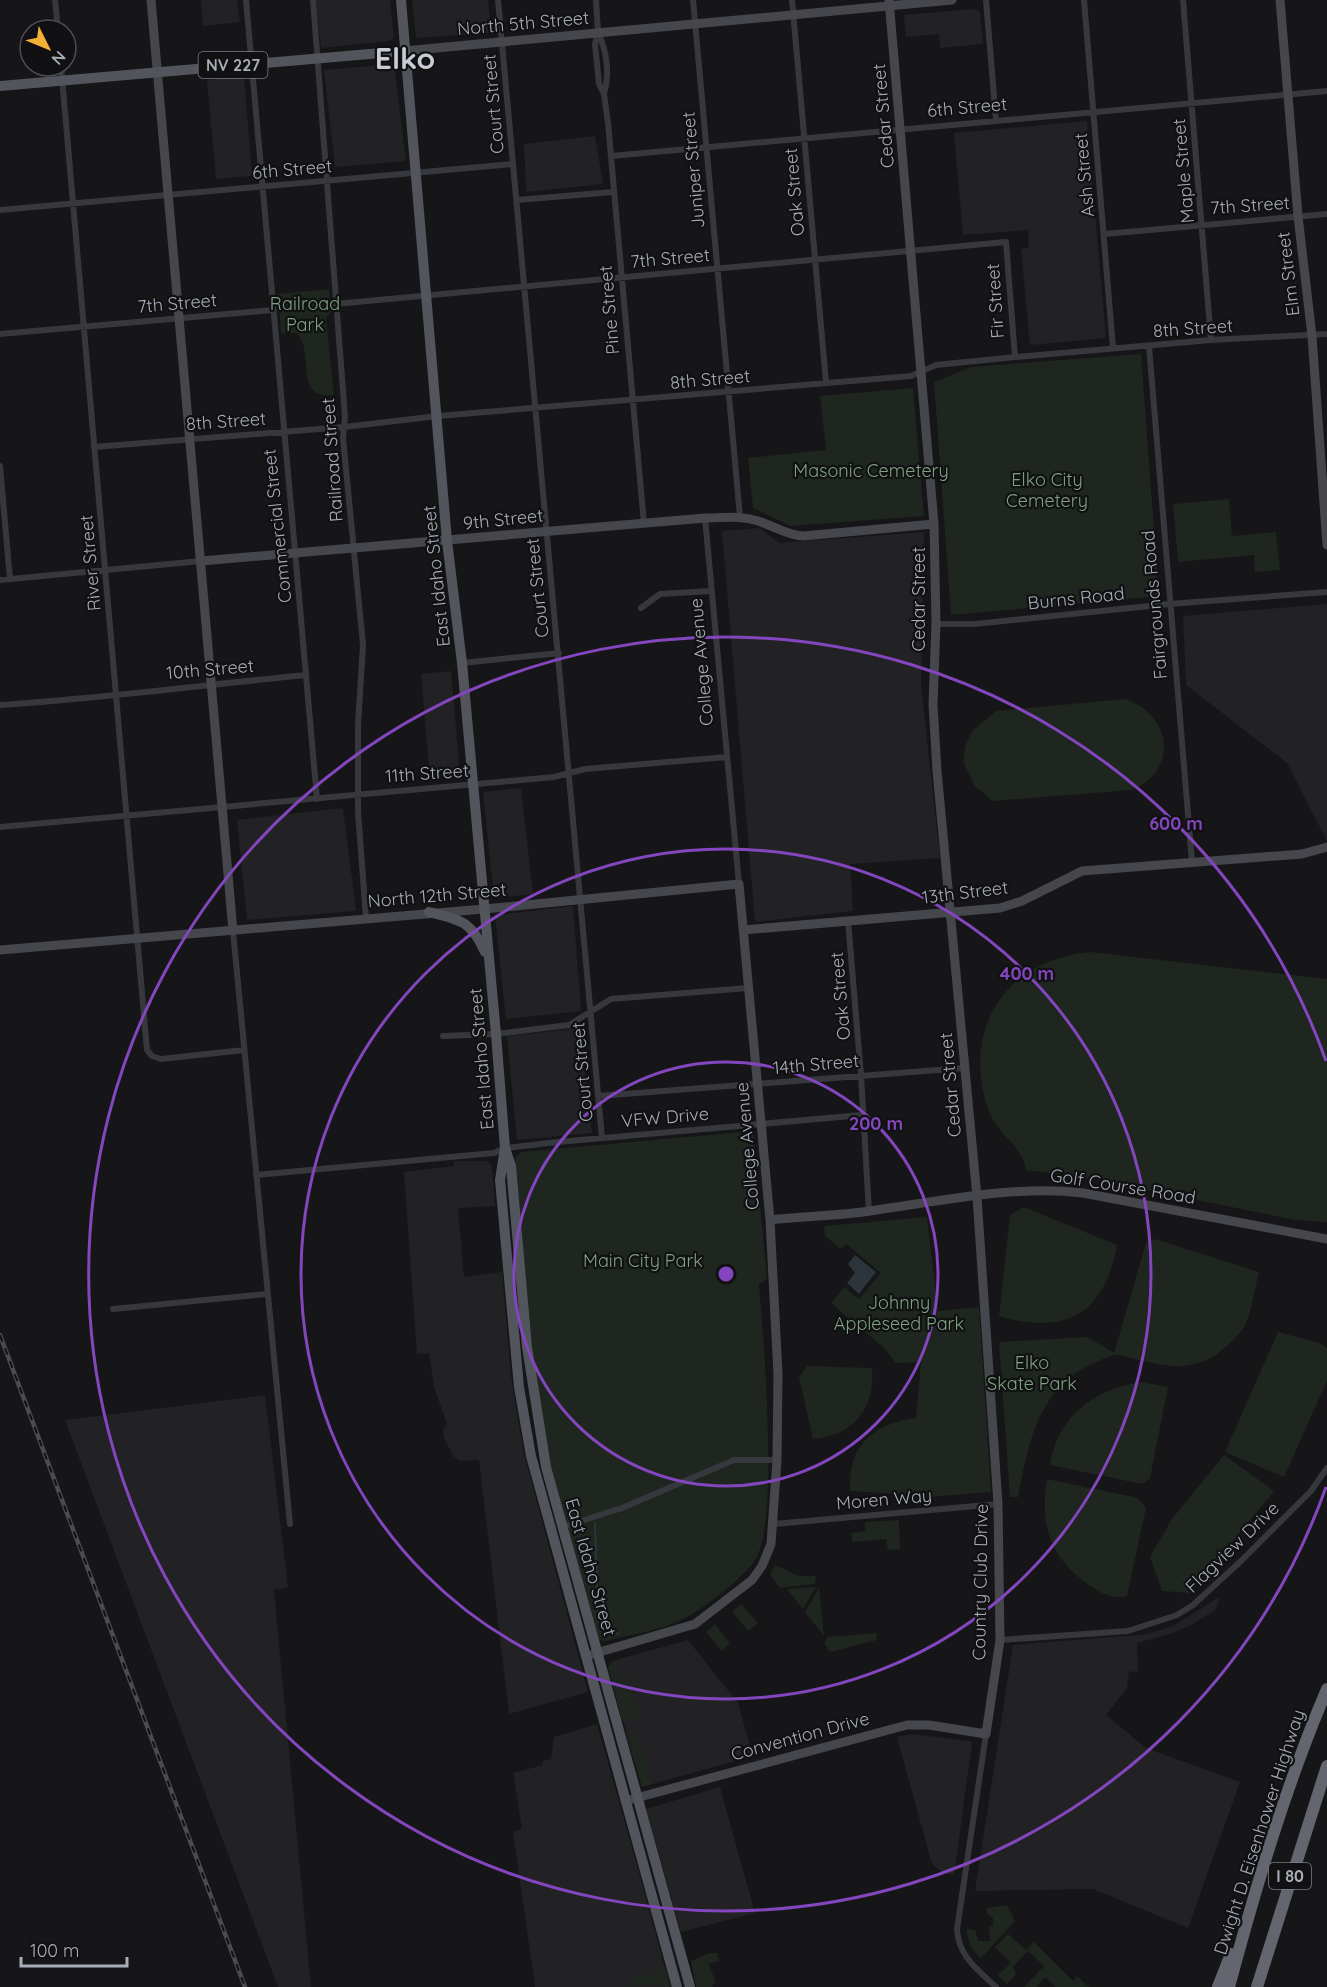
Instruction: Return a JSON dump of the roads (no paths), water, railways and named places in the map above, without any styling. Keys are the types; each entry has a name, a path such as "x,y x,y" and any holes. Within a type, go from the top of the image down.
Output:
{"highway":[{"name":"Dwight D. Eisenhower Highway","path":"1229,1987 1254,1894 1306,1738 1327,1689"},
{"name":"I 80","path":"1257,1987 1327,1766"},
{"path":"1218,1987 1254,1894"}],"main road":[{"name":"East Idaho Street","path":"401,0 428,295 447,541 462,663 496,1034 505,1148 500,1180 519,1387 531,1456 549,1530 677,1987"},
{"name":"North 5th Street","path":"62,80 404,51"},
{"name":"NV 227","path":"0,87 62,80"},
{"path":"429,912 460,920 471,926 489,962"},
{"name":"East Idaho Street","path":"505,1148 511,1166 534,1399 546,1467 690,1987"},
{"path":"596,1695 602,1697 611,1725 620,1734"}],"street":[{"path":"55,0 57,18"},
{"path":"152,0 233,931 290,1524"},
{"name":"Commercial Street","path":"246,0 317,799"},
{"name":"Railroad Street","path":"313,0 344,427 363,645 358,725 358,811 366,918"},
{"name":"Court Street","path":"498,0 569,773 583,899 602,1138"},
{"name":"Pine Street","path":"596,0 598,32 595,44 598,77 604,94 611,156 612,192 644,524"},
{"name":"Juniper Street","path":"693,0 740,517"},
{"name":"Oak Street","path":"792,0 826,382"},
{"name":"North 5th Street","path":"404,51 793,15 889,3 952,0"},
{"path":"986,0 996,120"},
{"name":"Ash Street","path":"1084,0 1113,348"},
{"name":"Maple Street","path":"1183,0 1211,340"},
{"name":"Elm Street","path":"1280,0 1298,216 1312,336 1327,545"},
{"name":"Cedar Street","path":"889,3 923,370 934,524 936,624 933,704 977,1197"},
{"name":"River Street","path":"62,80 118,696 147,1050 152,1056 161,1059 244,1050"},
{"name":"6th Street","path":"611,156 1327,91"},
{"name":"6th Street","path":"0,210 513,164"},
{"path":"517,200 612,192"},
{"name":"7th Street","path":"1105,234 1327,214"},
{"name":"7th Street","path":"335,304 1006,242"},
{"name":"Fir Street","path":"1006,242 1015,357"},
{"name":"7th Street","path":"0,334 273,309"},
{"name":"8th Street","path":"94,447 911,376 936,366 1113,348 1327,334"},
{"name":"Fairgrounds Road","path":"1149,346 1192,862"},
{"path":"0,466 10,579"},
{"name":"9th Street","path":"0,580 705,518 740,517 758,521 789,535 803,536 934,524"},
{"name":"College Avenue","path":"585,1656 681,1630 699,1622 742,1589 759,1571 771,1544 774,1524 778,1374 770,1220 705,518"},
{"path":"641,608 660,594 711,591"},
{"name":"Burns Road","path":"936,624 975,624 1169,604 1327,592"},
{"path":"462,663 559,653"},
{"name":"10th Street","path":"0,705 118,696 306,675"},
{"name":"11th Street","path":"0,828 472,784 569,773 585,769 727,757"},
{"name":"13th Street","path":"743,930 1000,908 1022,901 1082,871 1302,854 1327,847"},
{"name":"North 12th Street","path":"0,950 484,909 739,884"},
{"name":"Oak Street","path":"848,921 861,1075 869,1212"},
{"path":"443,1036 496,1034 569,1025 591,1009 611,999 748,988"},
{"name":"14th Street","path":"598,1096 964,1068"},
{"name":"VFW Drive","path":"256,1175 494,1153 505,1148 602,1138 862,1115"},
{"name":"Golf Course Road","path":"770,1220 869,1212 1022,1190 1083,1193 1327,1239"},
{"name":"Country Club Drive","path":"977,1197 998,1504 1000,1640 957,1933 966,1958 996,1987"},
{"path":"113,1309 267,1294"},
{"path":"549,1530 622,1508 734,1460 777,1460"},
{"name":"Flagview Drive","path":"1000,1640 1128,1631 1177,1615 1193,1605 1240,1563 1311,1491 1327,1468"},
{"name":"Moren Way","path":"774,1524 998,1504"},
{"name":"Convention Drive","path":"625,1801 907,1725 929,1725 986,1734"}],"waterway":[{"path":"595,1523 598,1615"},
{"path":"601,1623 610,1626 618,1634"}],"railway":[{"path":"0,1335 245,1987"}],"district":[{"name":"Elko","path":"405,58"}],"park label":[{"name":"Railroad Park","path":"305,313"},
{"name":"Masonic Cemetery","path":"871,470"},
{"name":"Elko City Cemetery","path":"1047,489"},
{"name":"Main City Park","path":"643,1260"},
{"name":"Johnny Appleseed Park","path":"899,1312"},
{"name":"Elko Skate Park","path":"1032,1372"}]}
